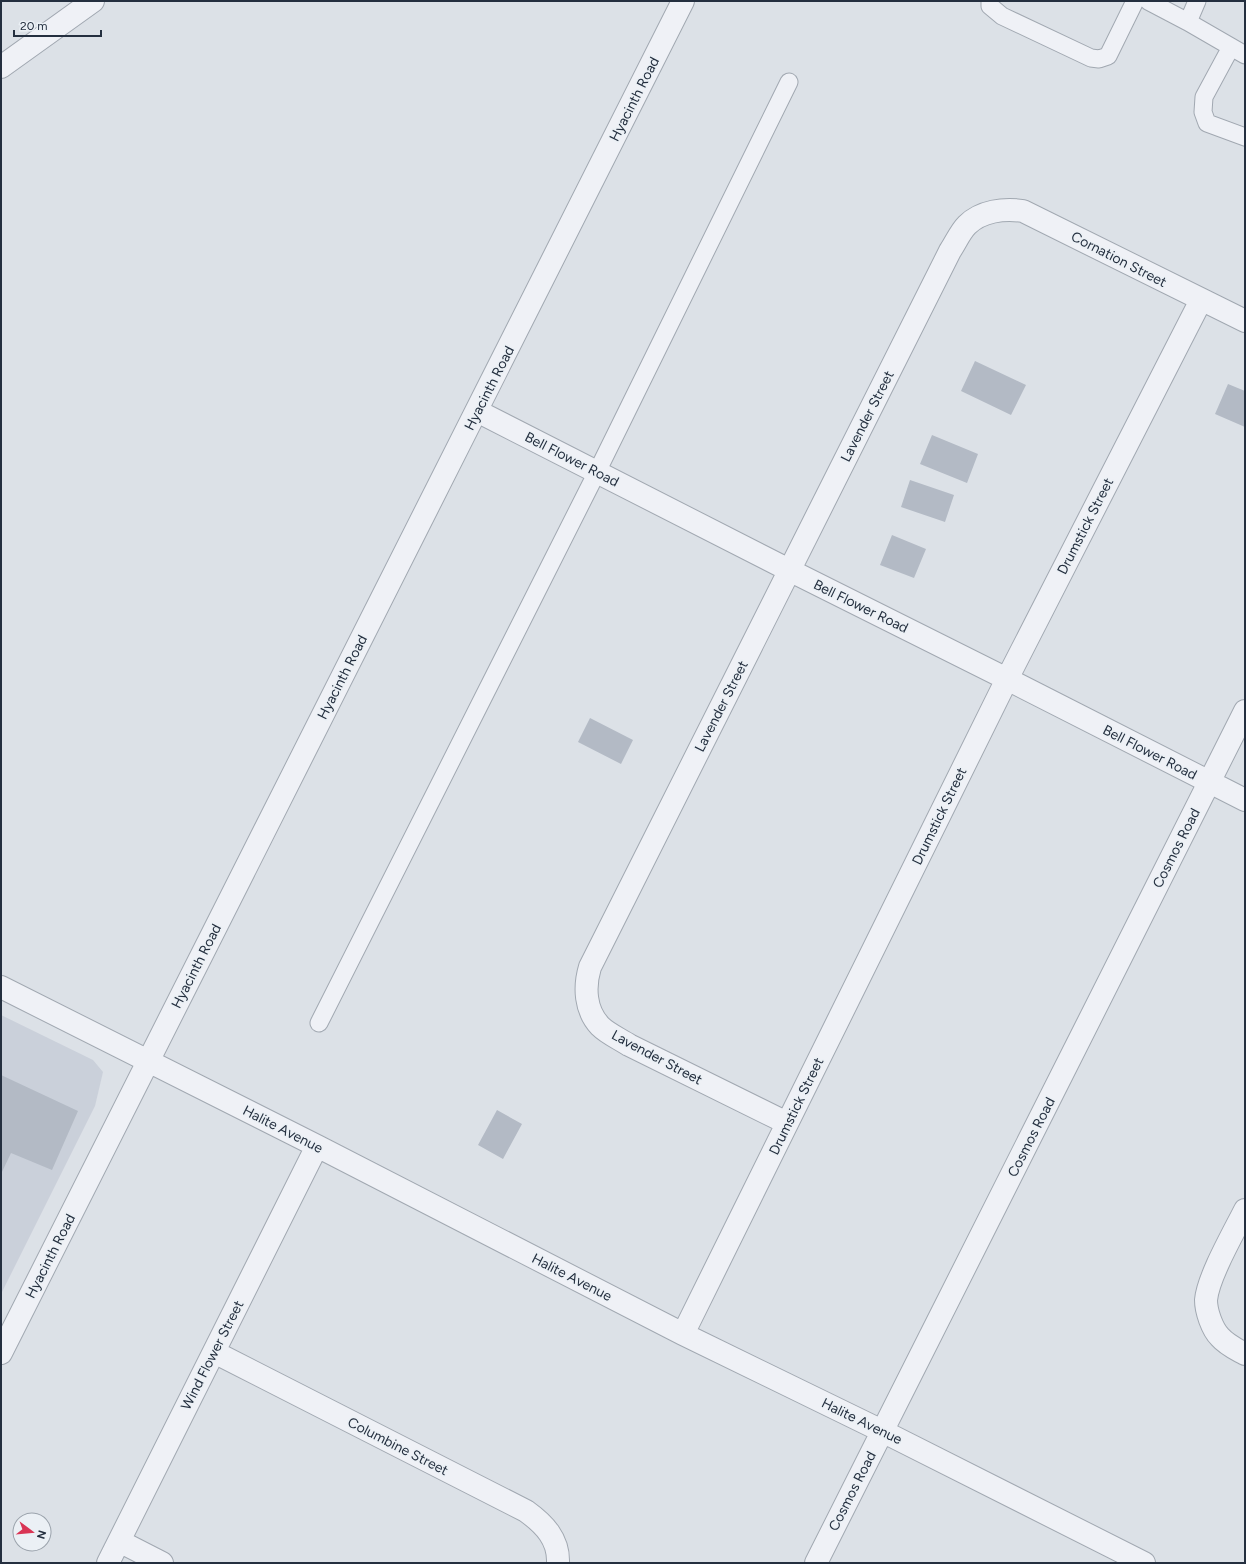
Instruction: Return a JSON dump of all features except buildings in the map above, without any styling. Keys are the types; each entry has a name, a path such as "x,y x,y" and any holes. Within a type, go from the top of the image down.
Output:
{"street":[{"path":"1,67 93,1"},
{"name":"Hyacinth Road","path":"1,1353 683,1"},
{"name":"Cornation Street","path":"990,212 1012,209 1032,214 1245,321"},
{"name":"Lavender Street","path":"787,1122 611,1034 600,1026 594,1017 589,1007 585,984 590,967 950,251 967,225 978,217 990,212"},
{"name":"Drumstick Street","path":"683,1334 1008,678 1201,300"},
{"name":"Bell Flower Road","path":"477,411 789,570 1008,678 1245,800"},
{"name":"Cosmos Road","path":"816,1563 1245,711"},
{"name":"Halite Avenue","path":"1,987 317,1146 683,1334 1144,1563"},
{"name":"Wind Flower Street","path":"108,1563 317,1146"},
{"path":"1245,1210 1219,1263 1210,1284 1206,1300 1208,1312 1219,1336 1228,1344 1245,1354"},
{"name":"Columbine Street","path":"214,1352 526,1511 540,1521 549,1531 554,1541 558,1563"},
{"path":"119,1541 162,1563"}],"lane":[{"path":"990,1 990,6 1002,16 1091,58 1099,59 1108,56 1135,1"},
{"path":"1148,1 1238,51 1204,97 1203,112 1208,123 1245,138"},
{"path":"1188,22 1198,1"},
{"path":"319,1023 597,472 789,82"}],"shaded area":[{"path":"1,1015 93,1060 103,1072 95,1106 1,1294"}]}
